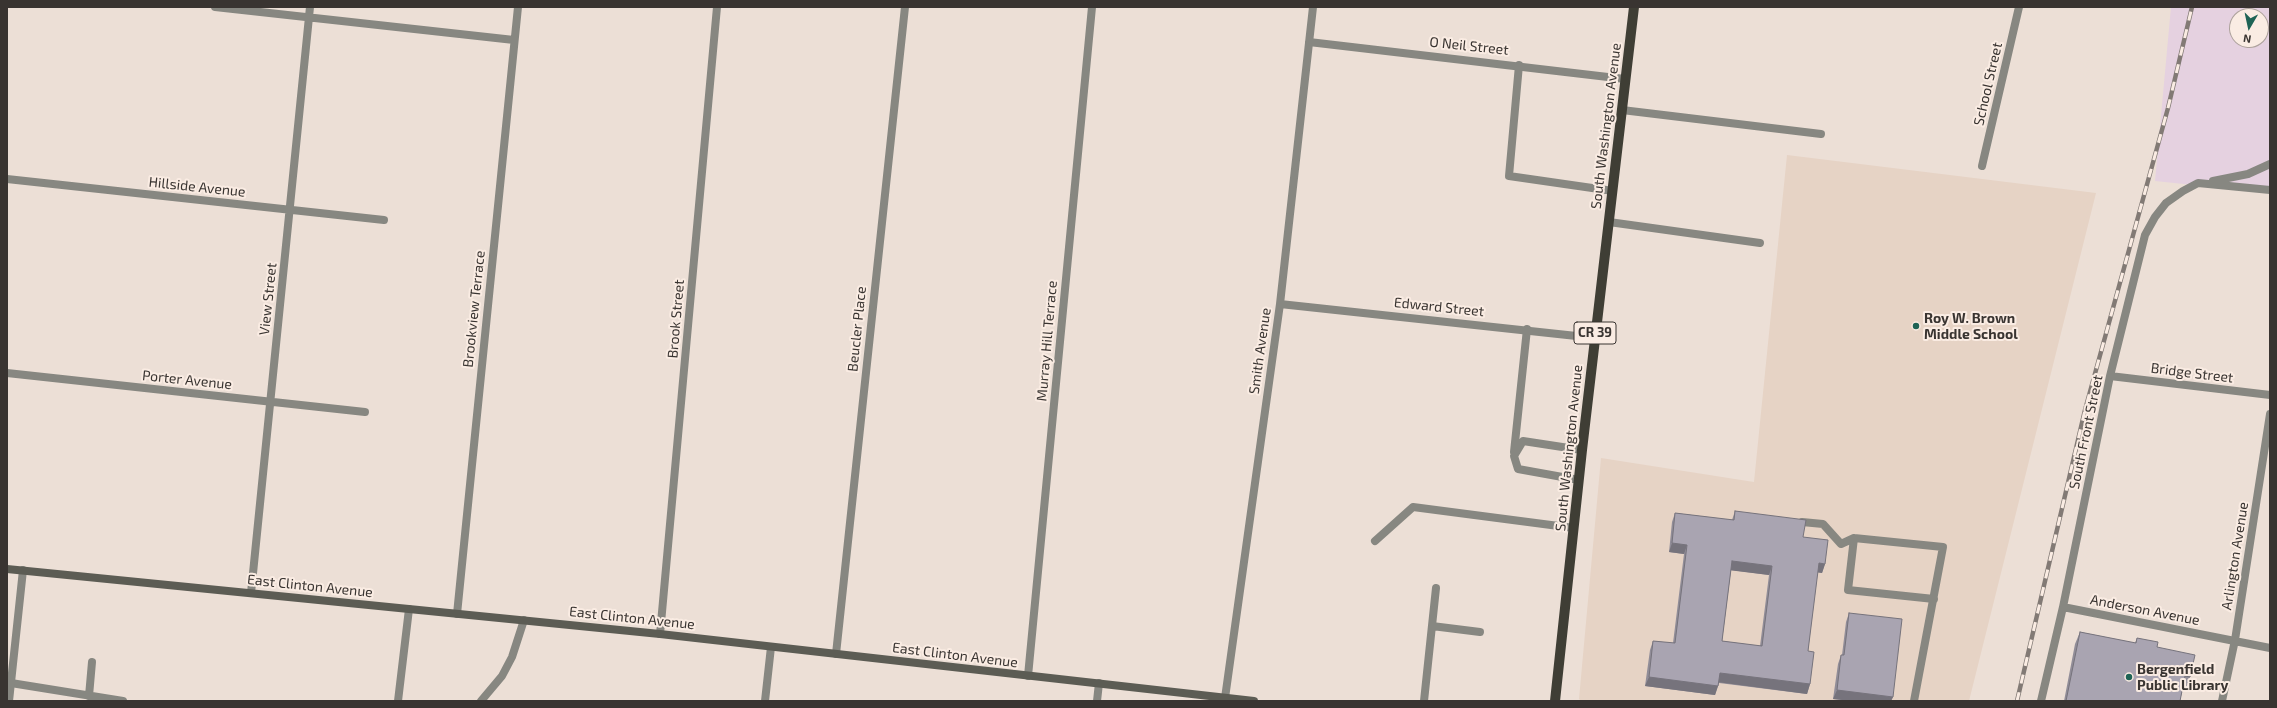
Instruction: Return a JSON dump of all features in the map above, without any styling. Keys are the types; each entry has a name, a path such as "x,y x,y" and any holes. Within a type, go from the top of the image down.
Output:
{"main road":[{"name":"South Washington Avenue","path":"1555,701 1582,450 1634,7"}],"street":[{"path":"215,7 514,40"},
{"name":"View Street","path":"251,593 310,7"},
{"name":"Brookview Terrace","path":"457,614 518,7"},
{"name":"Brook Street","path":"660,634 717,7"},
{"name":"Beucler Place","path":"836,654 905,7"},
{"name":"Murray Hill Terrace","path":"1028,676 1092,7"},
{"name":"Smith Avenue","path":"1225,698 1280,304 1313,7"},
{"name":"School Street","path":"1982,166 2019,7"},
{"name":"O Neil Street","path":"1309,42 1519,65 1625,79"},
{"path":"1519,65 1509,176 1613,191"},
{"path":"1622,110 1821,134"},
{"name":"South Front Street","path":"2041,701 2063,607 2110,376 2145,235 2154,217 2166,203 2190,187 2198,183 2248,174 2270,164"},
{"name":"Hillside Avenue","path":"7,179 384,220"},
{"path":"2198,183 2270,190"},
{"path":"1609,222 1760,243"},
{"name":"Edward Street","path":"1280,304 1527,329 1595,338"},
{"path":"1527,329 1514,456 1518,470 1579,480"},
{"name":"Porter Avenue","path":"7,373 365,412"},
{"name":"Bridge Street","path":"2110,376 2270,395"},
{"name":"Arlington Avenue","path":"2222,701 2235,640 2270,414"},
{"path":"1514,456 1523,440 1582,450"},
{"path":"1375,542 1413,507 1574,528"},
{"path":"1802,522 1823,524 1841,544 1854,538 1943,547 1914,701"},
{"path":"1854,538 1848,590 1934,599"},
{"name":"East Clinton Avenue","path":"7,569 660,634 1254,701"},
{"path":"9,701 23,570"},
{"path":"1424,701 1436,588"},
{"name":"Anderson Avenue","path":"2063,607 2270,648"},
{"path":"398,701 409,609"},
{"path":"481,701 502,676 512,657 524,620"},
{"path":"1432,626 1480,632"},
{"path":"765,701 771,647"},
{"path":"89,696 92,662"},
{"path":"1097,701 1099,683"},
{"path":"11,684 123,701"}],"shaded area":[{"path":"2171,7 2270,7 2270,193 2155,181"},
{"name":"Roy W. Brown Middle School","path":"1787,155 2096,193 1969,701 1581,701 1579,699 1601,458 1754,482"}],"building":[{"path":"1735,511 1806,520 1803,537 1828,540 1825,564 1819,563 1808,651 1814,652 1810,684 1720,673 1718,686 1649,677 1653,641 1675,643 1687,545 1672,543 1675,513 1734,520","holes":["1732,561 1772,566 1762,646 1722,641"]},
{"path":"1849,613 1902,619 1893,697 1837,690 1841,655 1844,655"},
{"name":"Bergenfield Public Library","path":"2080,632 2136,643 2137,638 2158,642 2157,647 2195,655 2190,677 2185,676 2180,701 2066,701"}],"railway":[{"path":"2017,701 2085,410 2168,108 2192,7"}],"place":[{"name":"Roy W. Brown Middle School","path":"1916,326"},
{"name":"Bergenfield Public Library","path":"2129,677"}]}
